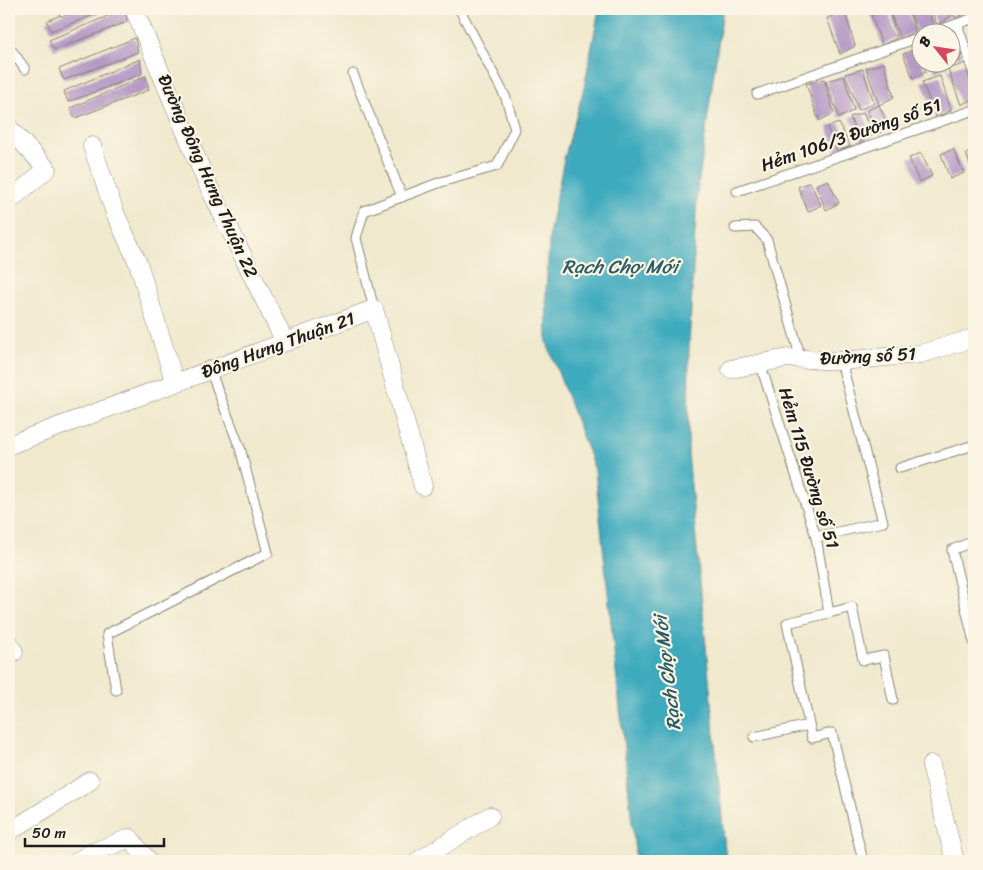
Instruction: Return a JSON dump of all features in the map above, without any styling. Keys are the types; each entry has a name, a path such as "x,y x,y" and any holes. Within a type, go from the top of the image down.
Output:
{"street":[{"name":"Đường Đông Hưng Thuận 22","path":"134,9 207,183 286,342"},
{"path":"9,128 47,169 9,201"},
{"path":"92,146 115,213 138,264 175,383"},
{"name":"Đông Hưng Thuận 21","path":"9,445 374,309 423,486"},
{"name":"Đường số 51","path":"731,369 788,358 841,361 920,354 974,338"},
{"path":"931,765 955,861"},
{"path":"9,832 90,781"},
{"path":"418,861 490,816"},
{"path":"78,861 91,853 130,838 148,861"}],"lane":[{"path":"374,309 356,238 364,211 497,166 514,129 506,98 460,10"},
{"path":"960,23 974,18"},
{"path":"960,33 974,74"},
{"path":"757,94 910,40"},
{"path":"9,47 25,69"},
{"path":"352,74 402,197"},
{"name":"Hẻm 106/3 Đường số 51","path":"738,191 974,110"},
{"path":"736,228 756,228 767,240 801,359"},
{"path":"816,537 883,522 841,361"},
{"name":"Hẻm 115 Đường số 51","path":"760,363 816,537 829,613"},
{"path":"116,690 107,634 268,552 240,448 210,370"},
{"path":"900,468 974,445"},
{"path":"974,541 952,550 974,642"},
{"path":"863,861 832,732 812,738 787,623 852,607 863,660 884,656 893,700"},
{"path":"754,738 809,724"}],"water":[{"name":"Rạch Chợ Mới","path":"599,9 723,9 697,193 689,347 688,453 726,861 636,861 595,470 547,343 546,290 550,229 564,159 584,88"}],"building":[{"path":"75,9 110,9 51,31 47,21"},
{"path":"125,9 127,22 54,50 49,40"},
{"path":"869,9 888,9 897,38 882,45"},
{"path":"889,9 908,9 912,22 910,22 910,34 900,39"},
{"path":"909,9 928,9 932,22 914,22"},
{"path":"931,9 949,9 951,16 942,22 936,22"},
{"path":"952,9 972,9 955,18"},
{"path":"845,12 855,46 840,54 827,18"},
{"path":"135,38 138,52 64,80 59,69"},
{"path":"910,51 910,71 903,54"},
{"path":"140,59 142,74 68,102 64,91"},
{"path":"884,63 894,97 879,105 866,68"},
{"path":"966,63 974,98 961,105 949,72 960,72 960,65"},
{"path":"863,69 874,103 859,110 845,74"},
{"path":"910,72 926,72 913,78"},
{"path":"146,76 149,90 75,118 70,108"},
{"path":"844,76 854,110 839,118 826,81"},
{"path":"940,76 951,110 936,118 922,82"},
{"path":"824,79 834,113 819,121 806,84"},
{"path":"879,105 890,128 877,134 867,110"},
{"path":"863,113 873,135 860,142 850,117"},
{"path":"839,123 850,146 837,152 827,127"},
{"path":"953,149 964,173 950,179 941,154"},
{"path":"974,150 974,175 966,154"},
{"path":"921,153 932,176 919,182 909,158"},
{"path":"828,180 839,203 826,210 816,185"},
{"path":"810,182 821,205 808,212 798,187"}]}
